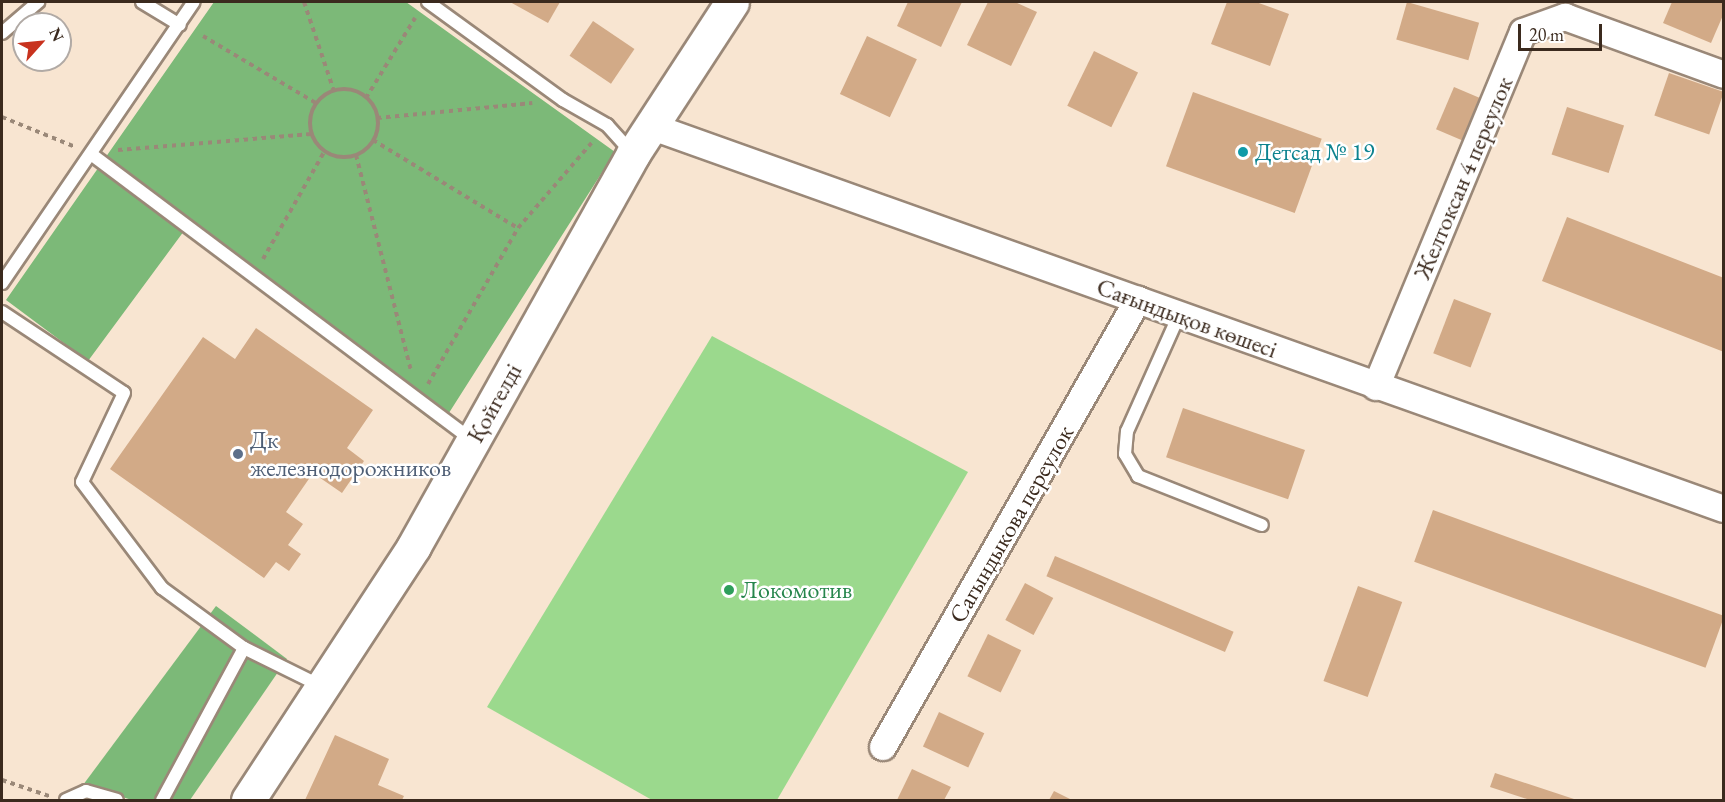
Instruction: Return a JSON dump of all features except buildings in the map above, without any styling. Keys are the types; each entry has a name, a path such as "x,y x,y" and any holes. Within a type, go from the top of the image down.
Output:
{"street":[{"name":"Қойгелді","path":"248,801 414,546 633,154 732,2"},
{"name":"Желтоксан 4 переулок","path":"1376,387 1523,32 1565,17 1724,75"},
{"name":"Сағындықов көшесі","path":"650,126 1376,387 1724,509"},
{"name":"Сагындыкова переулок","path":"883,747 1138,300"}],"lane":[{"path":"2,33 38,2"},
{"path":"142,2 180,24"},
{"path":"2,284 194,2"},
{"path":"428,2 563,100 607,125 633,154"},
{"path":"91,154 473,441"},
{"path":"2,312 124,393 82,482 162,588 244,648 323,686"},
{"path":"1179,315 1126,431 1125,453 1138,476 1262,525"},
{"path":"162,801 244,648"},
{"path":"66,801 86,791 117,801"}],"path":[{"path":"304,2 334,91"},
{"path":"366,98 419,11"},
{"path":"203,36 316,103"},
{"path":"334,91 357,92 366,98 377,118 373,141 356,155 334,156 324,152 311,134 311,113 316,103 334,91"},
{"path":"377,118 563,100"},
{"path":"2,117 91,154 311,134"},
{"path":"419,400 518,228 607,125"},
{"path":"373,141 518,228"},
{"path":"254,276 324,152"},
{"path":"356,155 419,400"},
{"path":"2,780 60,801"}],"green space":[{"path":"214,2 406,2 615,152 440,427 184,231 88,361 6,300"},
{"name":"Локомотив","path":"712,336 968,472 777,800 652,800 487,707"},
{"path":"216,606 287,659 190,800 132,800 83,785"}],"place":[{"name":"Детсад № 19","path":"1243,152"},
{"name":"Дк железнодорожников","path":"238,454"},
{"name":"Локомотив","path":"729,590"}]}
